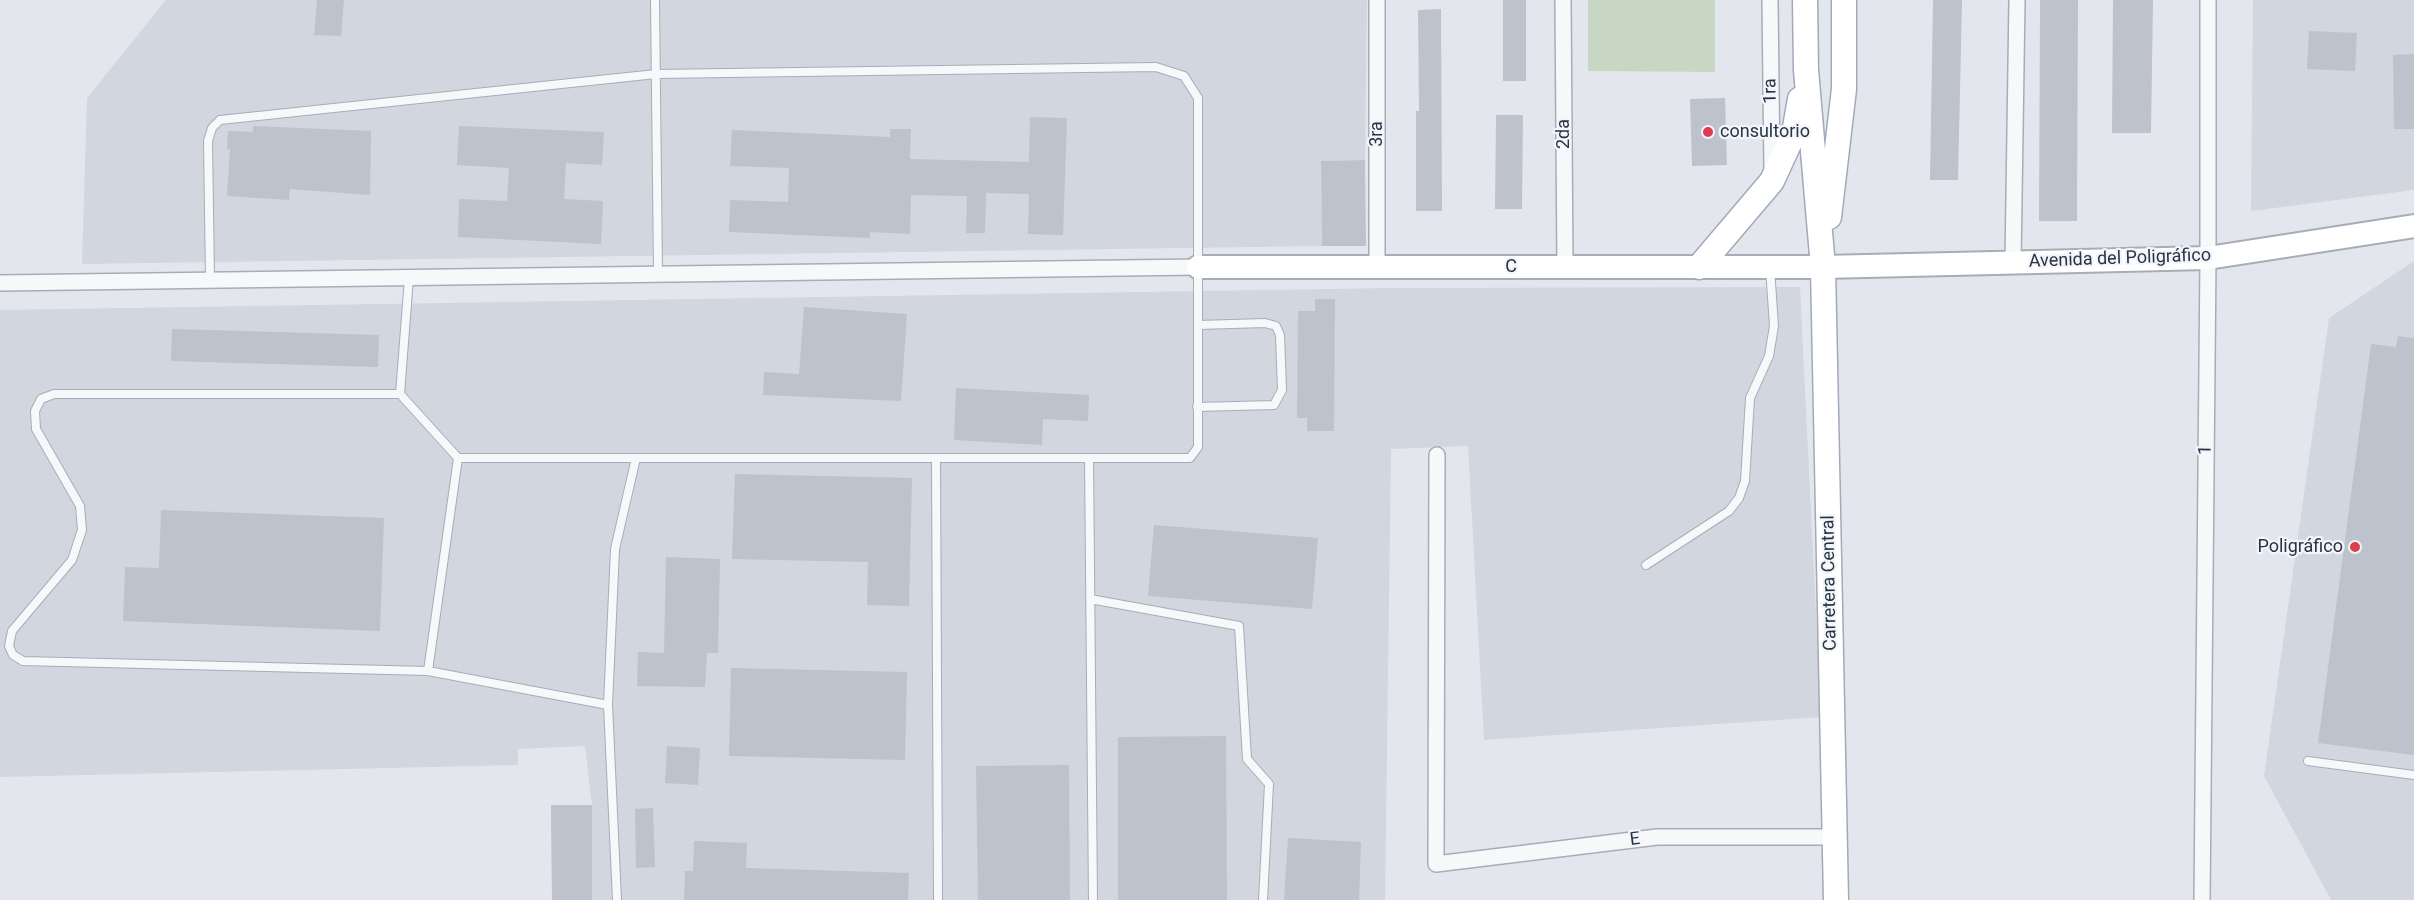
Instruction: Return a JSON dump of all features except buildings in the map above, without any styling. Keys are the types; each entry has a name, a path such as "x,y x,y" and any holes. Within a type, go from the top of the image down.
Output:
{"main road":[{"name":"Carretera Central","path":"1805,0 1806,70 1823,267 1836,900"},
{"name":"Carretera Central","path":"1823,267 1845,89 1844,0"},
{"path":"1699,267 1772,181 1794,133 1806,70"}],"street":[{"name":"3ra","path":"1377,0 1377,267"},
{"name":"2da","path":"1563,0 1565,267"},
{"name":"1ra","path":"1770,0 1772,181"},
{"path":"2013,263 2016,0"},
{"name":"1","path":"2202,900 2208,0"},
{"name":"Avenida del Poligráfico","path":"1823,267 2208,258 2414,226"},
{"name":"C","path":"1198,267 1823,267"},
{"path":"0,283 1198,267"},
{"name":"E","path":"1437,455 1436,864 1657,837 1835,837"}],"lane":[{"path":"655,0 658,274"},
{"path":"210,280 208,141 212,128 220,120 656,74 1156,67 1184,76 1198,98 1198,447 1190,458 458,458 400,394 409,278"},
{"path":"1646,565 1729,511 1739,498 1745,482 1750,398 1769,356 1774,326 1770,267"},
{"path":"1197,407 1274,405 1282,390 1280,336 1276,326 1265,323 1198,325"},
{"path":"400,394 54,394 41,399 35,411 36,429 80,506 82,530 72,560 12,631 9,646 13,655 23,661 428,671 608,705"},
{"path":"428,671 458,458"},
{"path":"617,900 608,705 615,549 636,458"},
{"path":"936,458 938,900"},
{"path":"1089,458 1093,900"},
{"path":"1090,599 1239,626 1247,759 1269,784 1263,900"},
{"path":"2308,761 2414,775"}],"shaded area":[{"path":"166,0 1367,0 1365,160 1321,161 1322,246 82,264 87,98"},
{"path":"2253,0 2414,0 2414,190 2251,211"},
{"name":"Poligráfico","path":"2414,261 2414,900 2331,900 2264,776 2329,318"},
{"path":"1800,287 1821,717 1484,740 1468,446 1391,449 1385,900 552,900 551,805 592,805 585,746 518,749 518,765 0,777 0,310 1392,288"}],"green space":[{"path":"1588,0 1715,0 1715,72 1588,71"}],"place":[{"name":"consultorio","path":"1708,132"},
{"name":"Poligráfico","path":"2355,547"}]}
